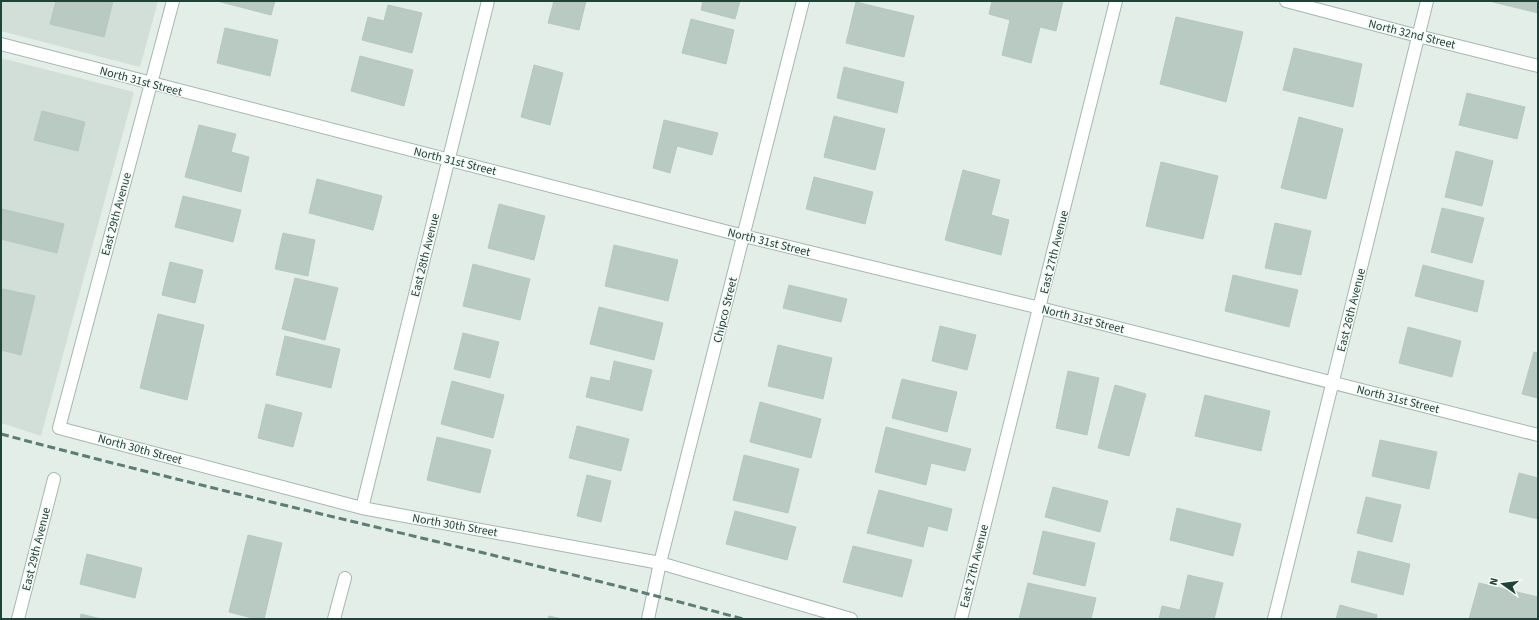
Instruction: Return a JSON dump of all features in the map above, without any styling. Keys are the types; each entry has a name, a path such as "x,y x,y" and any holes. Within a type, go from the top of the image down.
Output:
{"street":[{"name":"East 29th Avenue","path":"59,428 173,1"},
{"name":"East 28th Avenue","path":"362,508 488,1"},
{"name":"Chipco Street","path":"648,619 660,563 804,1"},
{"name":"East 27th Avenue","path":"961,619 1116,1"},
{"name":"North 32nd Street","path":"1286,1 1538,66"},
{"name":"East 26th Avenue","path":"1274,619 1427,1"},
{"name":"North 31st Street","path":"1,44 744,236 1040,308 1538,435"},
{"name":"North 30th Street","path":"59,428 362,508 660,563 851,619"},
{"name":"East 29th Avenue","path":"18,619 54,479"},
{"path":"334,619 345,578"}],"shaded area":[{"path":"1,1 158,1 140,67 1,31"},
{"path":"1,58 134,92 41,436 1,423"}],"building":[{"path":"56,1 113,1 104,37 50,24"},
{"path":"217,1 275,1 271,15"},
{"path":"554,1 586,1 579,30 548,23"},
{"path":"703,1 740,1 735,19 701,10"},
{"path":"992,1 1063,1 1056,31 1040,27 1031,63 1002,55 1010,20 989,14"},
{"path":"1489,1 1538,1 1538,13"},
{"path":"856,2 914,16 904,57 846,43"},
{"path":"388,5 422,13 412,53 362,40 368,17 384,21"},
{"path":"1176,17 1243,32 1226,102 1160,84"},
{"path":"691,19 734,30 726,64 682,53"},
{"path":"225,28 278,40 270,76 217,63"},
{"path":"1294,48 1362,64 1353,107 1283,90"},
{"path":"360,56 413,70 404,106 351,91"},
{"path":"534,65 563,73 550,125 521,117"},
{"path":"844,67 904,82 897,113 837,98"},
{"path":"1467,93 1525,107 1517,139 1459,125"},
{"path":"42,111 85,122 78,151 34,140"},
{"path":"834,116 885,129 875,170 824,157"},
{"path":"1299,117 1343,129 1326,199 1281,188"},
{"path":"664,120 718,133 712,155 677,146 670,173 653,168"},
{"path":"199,125 236,134 231,152 249,157 241,192 185,177"},
{"path":"1456,151 1493,161 1482,206 1445,197"},
{"path":"1161,162 1218,176 1203,239 1146,226"},
{"path":"963,170 1000,180 991,215 1009,220 1001,255 945,240"},
{"path":"814,177 873,192 865,224 806,209"},
{"path":"317,179 382,196 373,230 309,213"},
{"path":"183,196 241,210 233,242 175,227"},
{"path":"499,204 545,216 534,260 488,248"},
{"path":"1442,208 1484,218 1472,263 1431,252"},
{"path":"2,209 64,224 57,253 1,239"},
{"path":"1275,223 1311,231 1301,275 1265,268"},
{"path":"283,233 315,240 308,276 275,269"},
{"path":"614,245 678,260 668,301 605,286"},
{"path":"170,262 203,270 195,303 162,295"},
{"path":"473,264 530,279 520,320 463,306"},
{"path":"1423,265 1484,281 1477,312 1415,296"},
{"path":"1233,275 1298,290 1289,327 1225,311"},
{"path":"295,278 338,288 325,340 282,329"},
{"path":"789,285 847,299 841,322 783,308"},
{"path":"3,289 35,296 21,355 1,350 1,298"},
{"path":"599,307 663,323 654,360 590,344"},
{"path":"158,314 204,325 187,400 140,388"},
{"path":"940,326 976,335 967,370 932,361"},
{"path":"1408,327 1461,341 1452,377 1399,363"},
{"path":"463,333 499,342 490,378 454,369"},
{"path":"285,336 340,349 331,388 276,375"},
{"path":"778,345 832,358 823,399 768,386"},
{"path":"1534,352 1538,353 1538,398 1522,394"},
{"path":"614,361 652,370 642,411 586,397 591,377 610,381"},
{"path":"1068,371 1099,378 1087,435 1056,428"},
{"path":"902,379 957,392 947,432 892,418"},
{"path":"452,381 504,395 493,438 441,424"},
{"path":"1115,385 1146,394 1129,456 1098,448"},
{"path":"1205,395 1270,411 1261,451 1195,436"},
{"path":"760,402 821,419 811,458 750,442"},
{"path":"266,404 302,413 293,447 258,438"},
{"path":"577,426 629,439 621,471 569,458"},
{"path":"886,427 971,449 965,471 931,463 926,485 875,472"},
{"path":"437,437 491,450 480,493 427,480"},
{"path":"1380,440 1437,452 1429,489 1372,476"},
{"path":"744,455 799,469 788,513 733,500"},
{"path":"1519,473 1538,478 1538,519 1509,512"},
{"path":"587,475 611,481 601,522 577,516"},
{"path":"1053,487 1108,501 1100,532 1045,517"},
{"path":"879,490 952,509 947,531 928,526 923,547 867,533"},
{"path":"1366,497 1401,505 1392,542 1357,533"},
{"path":"1177,508 1241,524 1233,556 1170,540"},
{"path":"735,511 796,527 787,560 726,544"},
{"path":"1043,531 1095,543 1085,586 1033,574"},
{"path":"248,535 282,543 264,619 256,619 229,612"},
{"path":"853,546 912,560 902,597 843,582"},
{"path":"1358,551 1410,564 1403,595 1351,582"},
{"path":"87,554 142,568 135,598 80,584"},
{"path":"1188,575 1223,583 1214,619 1159,619 1162,606 1180,610"},
{"path":"1028,583 1096,598 1091,619 1019,619"},
{"path":"1479,583 1538,597 1538,619 1469,619"},
{"path":"1340,605 1377,615 1376,619 1336,619"},
{"path":"81,614 101,619 80,619"},
{"path":"549,616 562,619 548,619"}],"railway":[{"path":"1,434 186,481 558,571 743,619"}]}
